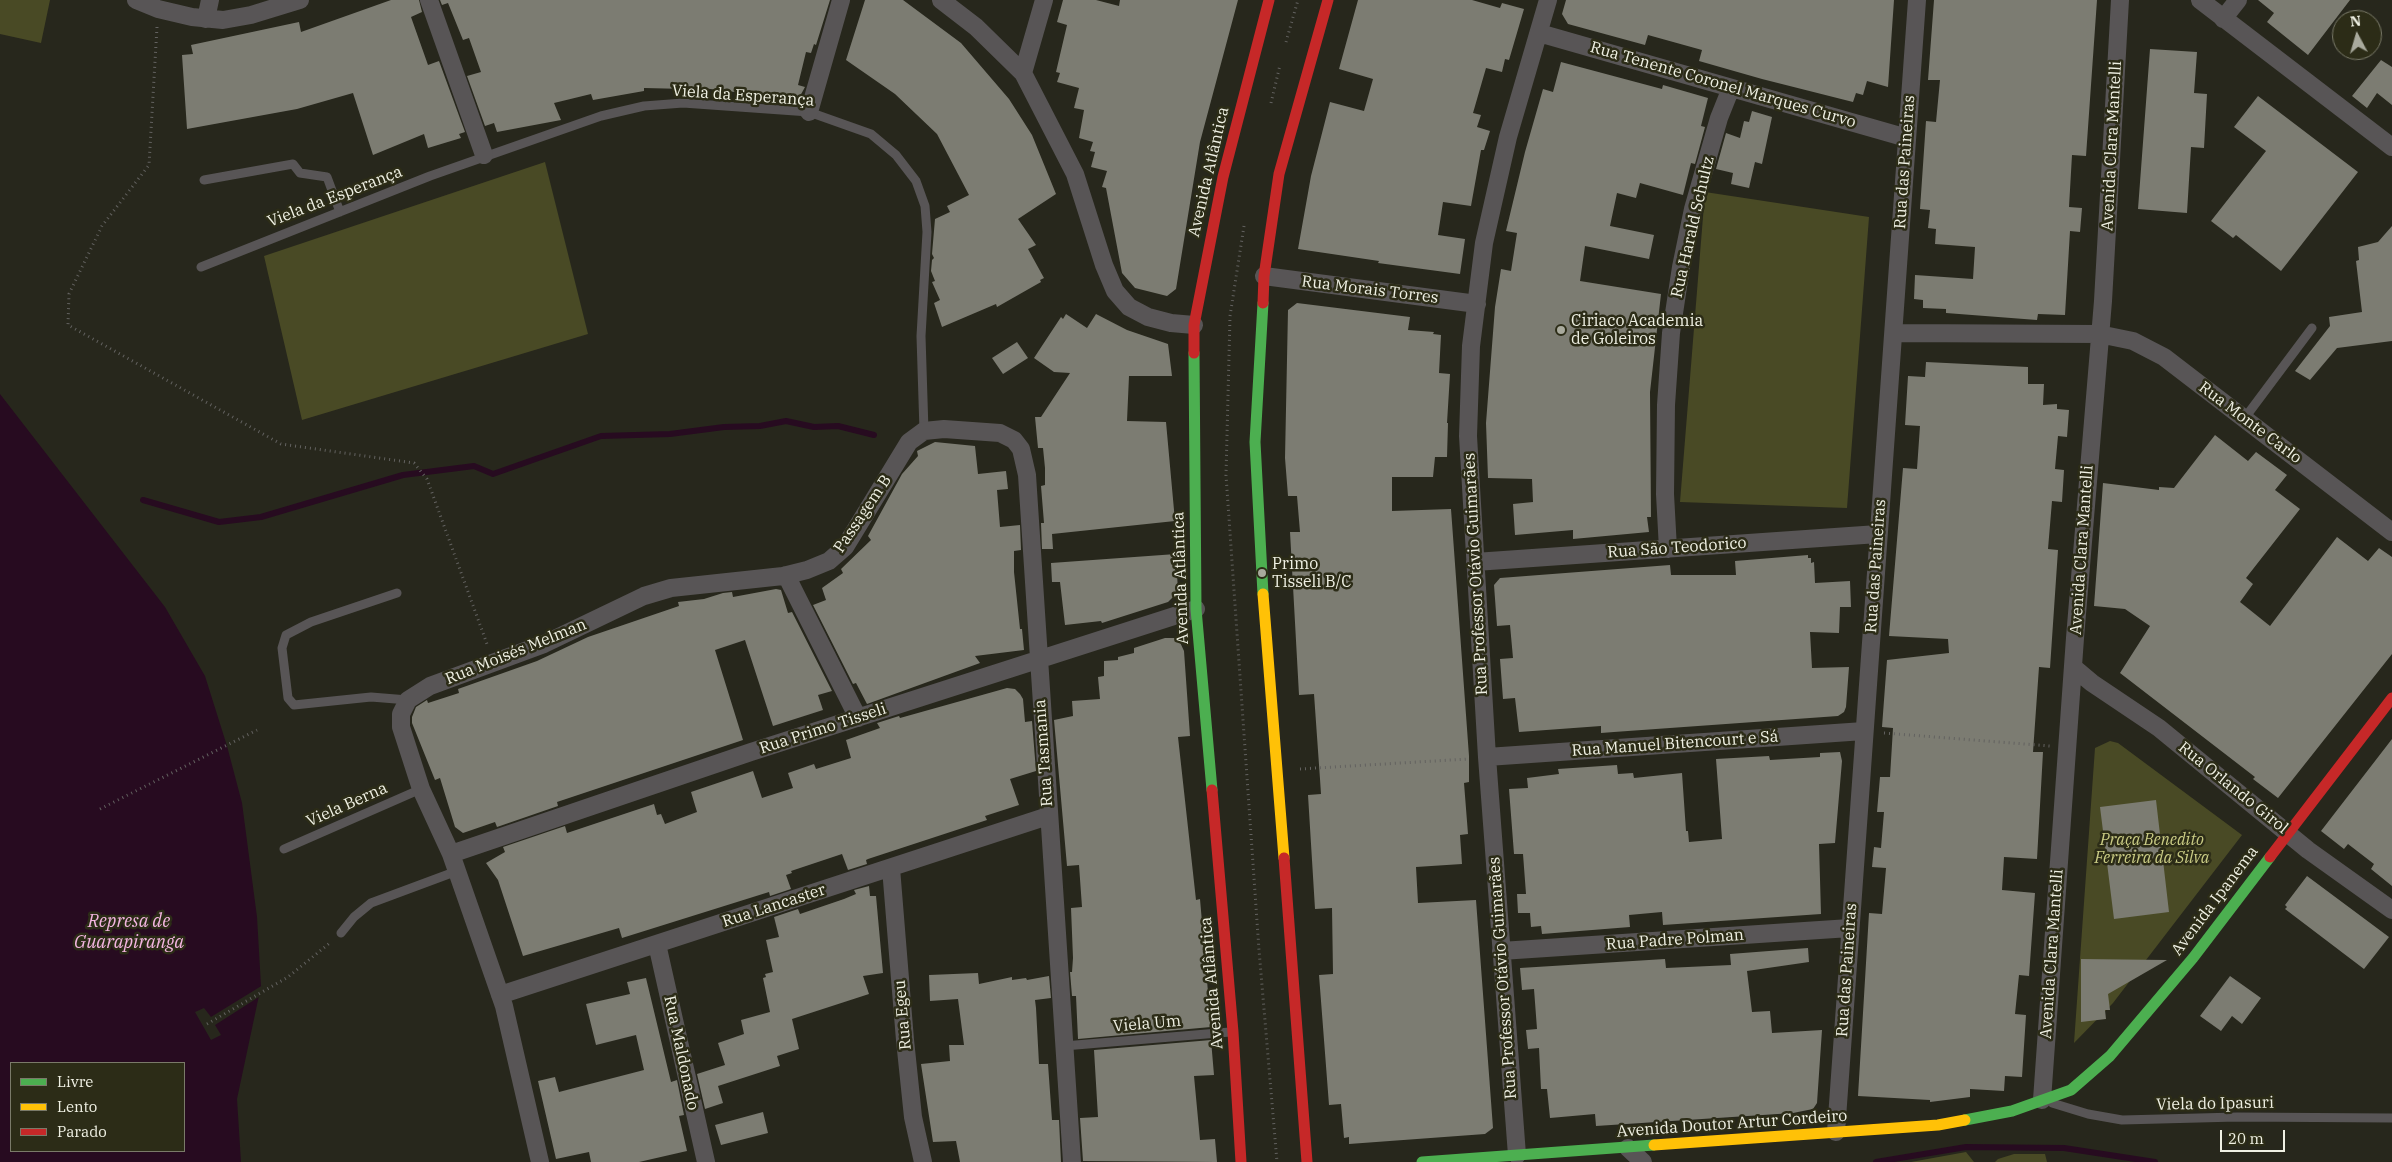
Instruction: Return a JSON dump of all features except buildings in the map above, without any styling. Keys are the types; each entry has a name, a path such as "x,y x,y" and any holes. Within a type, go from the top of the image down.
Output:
{"main road":[{"name":"Avenida Atlântica","path":"1248,1161 1239,1133 1233,1032 1196,609 1194,325 1223,177 1270,0"},
{"path":"1307,1162 1258,523 1255,442 1264,276 1279,174 1328,0"},
{"name":"Avenida Ipanema","path":"2042,1100 2071,1090 2110,1056 2193,958 2392,698"},
{"name":"Avenida Doutor Artur Cordeiro","path":"1422,1162 1938,1125 2012,1111 2042,1100"}],"street":[{"path":"136,0 158,9 206,19 223,20 251,15 300,0"},
{"path":"206,19 210,0"},
{"path":"429,0 484,156"},
{"path":"809,112 841,0"},
{"path":"941,0 976,27 1023,73 1075,174 1104,265 1116,291 1129,307 1148,317 1171,323 1194,325"},
{"path":"1023,73 1044,0"},
{"name":"Rua Professor Otávio Guimarães","path":"1517,1155 1487,757 1468,436 1471,346 1484,243 1508,136 1548,0"},
{"name":"Rua das Paineiras","path":"1836,1132 1917,0"},
{"name":"Avenida Clara Mantelli","path":"2042,1100 2073,667 2103,301 2120,0"},
{"path":"2200,0 2392,147"},
{"path":"2223,19 2238,0"},
{"name":"Rua Tenente Coronel Marques Curvo","path":"1538,33 1907,138"},
{"name":"Rua Harald Schultz","path":"1668,549 1665,494 1666,405 1671,333 1681,267 1694,208 1719,118 1731,88"},
{"name":"Rua Morais Torres","path":"1264,276 1477,304"},
{"name":"Rua Monte Carlo","path":"1894,333 2099,334 2133,341 2150,348 2392,532"},
{"name":"Rua Tasmania","path":"924,432 944,428 1000,433 1019,444 1027,475 1072,1162"},
{"name":"Passagem B","path":"786,575 807,570 829,561 845,546 873,513 904,449 916,436 924,432"},
{"name":"Rua São Teodorico","path":"1475,562 1878,534"},
{"path":"786,575 858,718"},
{"name":"Rua Moisés Melman","path":"408,700 430,686 544,644 644,596 671,588 786,575"},
{"name":"Rua Primo Tisseli","path":"454,862 858,718 1196,609"},
{"name":"Rua Orlando Girol","path":"2073,667 2092,683 2160,728 2288,833 2392,910"},
{"path":"408,700 401,714 401,727 421,789 454,862 500,995 540,1162"},
{"name":"Rua Manuel Bitencourt e Sá","path":"1487,757 1864,731"},
{"name":"Rua Lancaster","path":"500,995 1048,816"},
{"name":"Rua Egeu","path":"892,868 913,1118 923,1162"},
{"name":"Rua Padre Polman","path":"1501,951 1850,928"},
{"name":"Rua Maldonado","path":"657,944 706,1162"},
{"path":"1628,1148 1643,1162"}],"lane":[{"name":"Viela da Esperança","path":"201,267 484,156 601,116 644,106 683,103 809,112 871,134 896,155 916,181 925,206 927,232 921,336 924,432"},
{"path":"204,180 293,164 300,173 326,178 340,212"},
{"path":"2244,419 2312,328"},
{"path":"397,592 311,622 286,635 282,648 288,698 294,705 371,697 408,700"},
{"name":"Viela Berna","path":"284,849 421,789"},
{"path":"341,933 354,917 371,903 454,862"},
{"name":"Viela Um","path":"1064,1046 1233,1032"},
{"name":"Viela do Ipasuri","path":"2042,1100 2088,1114 2122,1120 2392,1118"}],"path":[{"path":"158,9 149,165 102,226 69,294 68,325 281,444 414,463 427,479 494,661"},
{"path":"100,809 256,730"},
{"path":"1864,731 2067,747"},
{"path":"1277,771 1487,757"},
{"path":"207,1024 288,977 341,933"},
{"path":"1275,1143 1277,1162"}],"green space":[{"path":"0,0 50,0 41,43 0,34"},
{"path":"545,162 588,334 302,420 264,256"},
{"path":"1705,192 1869,217 1847,508 1680,502"},
{"name":"Praça Benedito Ferreira da Silva","path":"2110,741 2118,743 2242,835 2113,1003 2074,1043 2095,748"},
{"path":"1966,1152 1974,1162 1911,1162"},
{"path":"2014,1154 2045,1154 2047,1162 1995,1162 1998,1159"}],"water":[{"name":"Represa de Guarapiranga","path":"0,394 165,607 205,676 227,746 242,803 257,917 261,986 237,1099 241,1162 0,1162"}],"pier":[{"path":"263,985 262,995 215,1025 221,1035 211,1040 195,1012 204,1008 211,1017"}],"waterway":[{"path":"143,500 219,522 261,517 403,475 474,466 493,474 601,436 670,434 724,427 760,426 786,421 814,427 838,426 874,435"},
{"path":"1876,1162 1966,1147 2064,1148 2155,1162"}],"traffic: fast":[{"path":"1263,303 1255,442 1263,594"},
{"path":"1194,353 1196,609 1212,790"},
{"path":"1965,1120 2012,1111 2071,1090 2110,1056 2193,958 2270,857"},
{"path":"1422,1162 1654,1145"}],"traffic: slow":[{"path":"1263,594 1284,858"},
{"path":"1654,1145 1938,1125 1965,1120"}],"traffic: jam":[{"path":"1194,353 1194,325 1223,177 1269,0"},
{"path":"1263,303 1264,276 1279,174 1328,0"},
{"path":"2270,857 2392,698"},
{"path":"1212,790 1233,1032 1241,1162"},
{"path":"1284,858 1307,1162"}],"place":[{"name":"Ciriaco Academia de Goleiros","path":"1561,330"},
{"name":"Primo Tisseli B/C","path":"1262,573"}]}
